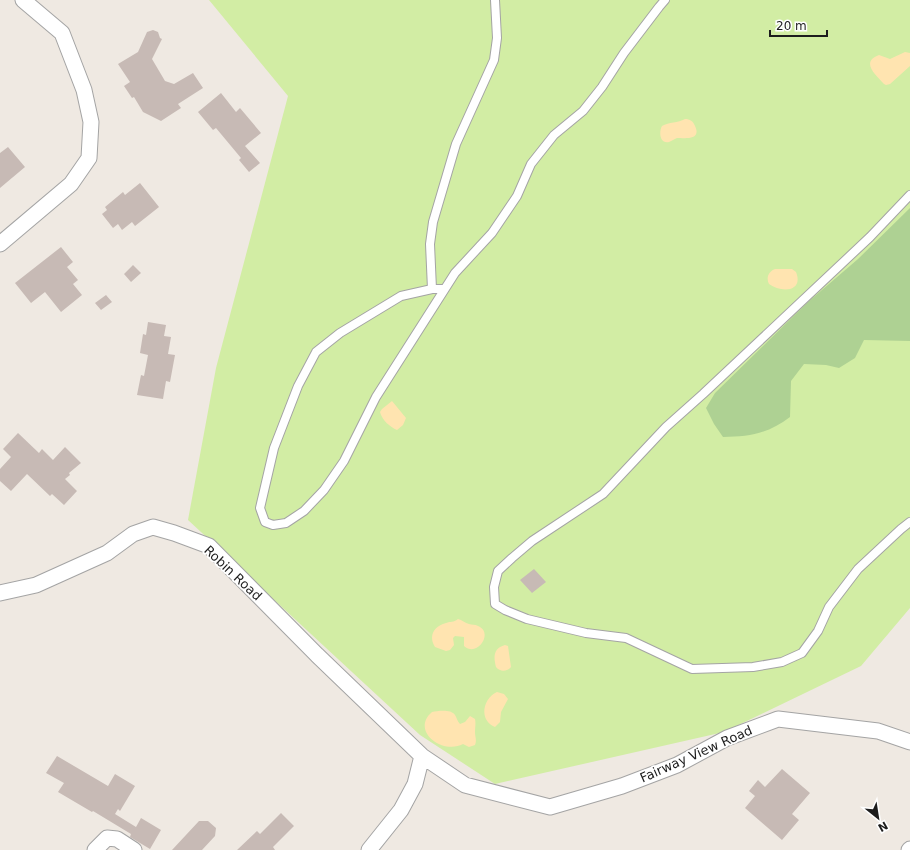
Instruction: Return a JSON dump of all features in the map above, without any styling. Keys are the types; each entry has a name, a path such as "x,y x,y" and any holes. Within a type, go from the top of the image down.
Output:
{"street":[{"path":"0,244 71,184 89,158 91,122 85,96 62,33 23,0"},
{"name":"Robin Road","path":"0,593 36,585 107,553 133,534 152,527 174,533 209,546 317,655 422,756"},
{"name":"Fairway View Road","path":"422,756 465,785 550,807 622,786 677,765 727,738 778,719 878,731 910,742"},
{"path":"369,850 401,810 416,784 422,756"},
{"path":"95,850 107,838 117,839 134,850"}],"lane":[{"path":"432,289 430,244 433,222 456,144 494,60 497,38 495,0"},
{"path":"444,289 432,289 401,296 340,333 316,352 298,386 274,448 260,508 265,522 273,525 286,523 304,511 324,490 344,461 376,397 444,289 455,274 492,233 517,196 531,164 554,135 583,111 665,0"},
{"path":"910,194 870,237 666,427 603,494 532,541 498,571 494,586 495,604 527,619 586,633 626,638 692,669 753,667 782,662 802,653 818,631 829,607 858,569 910,522"}],"green space":[{"path":"209,0 910,0 910,608 861,666 724,732 495,784 420,735 188,520 216,368 288,96"},
{"path":"910,208 910,341 864,340 855,358 839,368 826,365 804,364 791,381 790,417 774,427 759,433 723,437 706,408 715,393 808,302 858,259"}],"sand":[{"path":"905,52 910,53 910,66 890,84 884,84 871,69 871,61 879,55 890,59"},
{"path":"688,119 694,124 697,131 694,136 691,138 677,138 669,142 663,141 660,134 662,126"},
{"path":"775,269 792,269 796,272 798,279 797,284 790,289 779,289 769,284 768,275"},
{"path":"392,401 406,418 403,425 397,430 387,423 380,412"},
{"path":"458,619 468,624 477,625 483,629 485,633 484,638 479,647 469,649 464,646 464,637 455,636 453,638 454,645 450,650 446,651 435,647 432,635 435,629 442,624"},
{"path":"501,646 508,646 511,667 504,671 499,670 496,667 495,653"},
{"path":"497,692 504,694 508,699 501,712 500,722 495,727 486,720 484,710 488,700"},
{"path":"432,712 451,712 455,715 460,724 465,722 470,716 475,719 475,745 469,747 463,744 455,747 447,746 439,744 432,739 427,733 425,727 426,719"}],"building":[{"path":"153,30 158,32 160,38 162,39 152,59 165,81 174,84 193,73 203,88 178,104 181,108 161,121 143,112 134,97 132,98 124,86 130,82 118,64 138,52 147,32"},
{"path":"221,93 236,112 240,108 261,133 245,146 260,163 249,172 239,160 241,158 216,128 213,130 198,112"},
{"path":"8,147 25,167 0,188 0,153"},
{"path":"140,183 159,207 135,226 132,222 122,230 118,224 113,228 102,214 107,210 105,207 123,192 125,195"},
{"path":"61,247 73,262 67,267 78,280 73,284 82,295 61,312 45,292 31,303 15,283"},
{"path":"133,265 141,273 131,282 124,274"},
{"path":"106,295 112,302 101,310 95,303"},
{"path":"148,322 166,325 164,336 171,337 168,354 175,355 170,382 166,381 163,399 137,395 141,375 144,376 148,355 140,353 143,334 146,335"},
{"path":"18,433 39,453 42,449 53,460 65,447 81,463 69,473 70,475 65,479 77,491 64,505 52,494 50,496 27,474 11,491 0,481 0,469 11,457 3,449"},
{"path":"534,569 546,582 532,593 520,580"},
{"path":"57,756 108,786 115,774 135,786 120,811 118,809 115,814 136,827 141,818 161,830 150,849 130,837 131,834 58,792 64,783 46,773"},
{"path":"782,769 810,793 792,814 799,820 782,840 745,808 755,796 749,791 758,780 765,787"},
{"path":"281,813 294,826 273,847 275,850 237,850 257,831 260,834"},
{"path":"199,821 208,821 216,828 215,836 202,850 172,850"}]}
